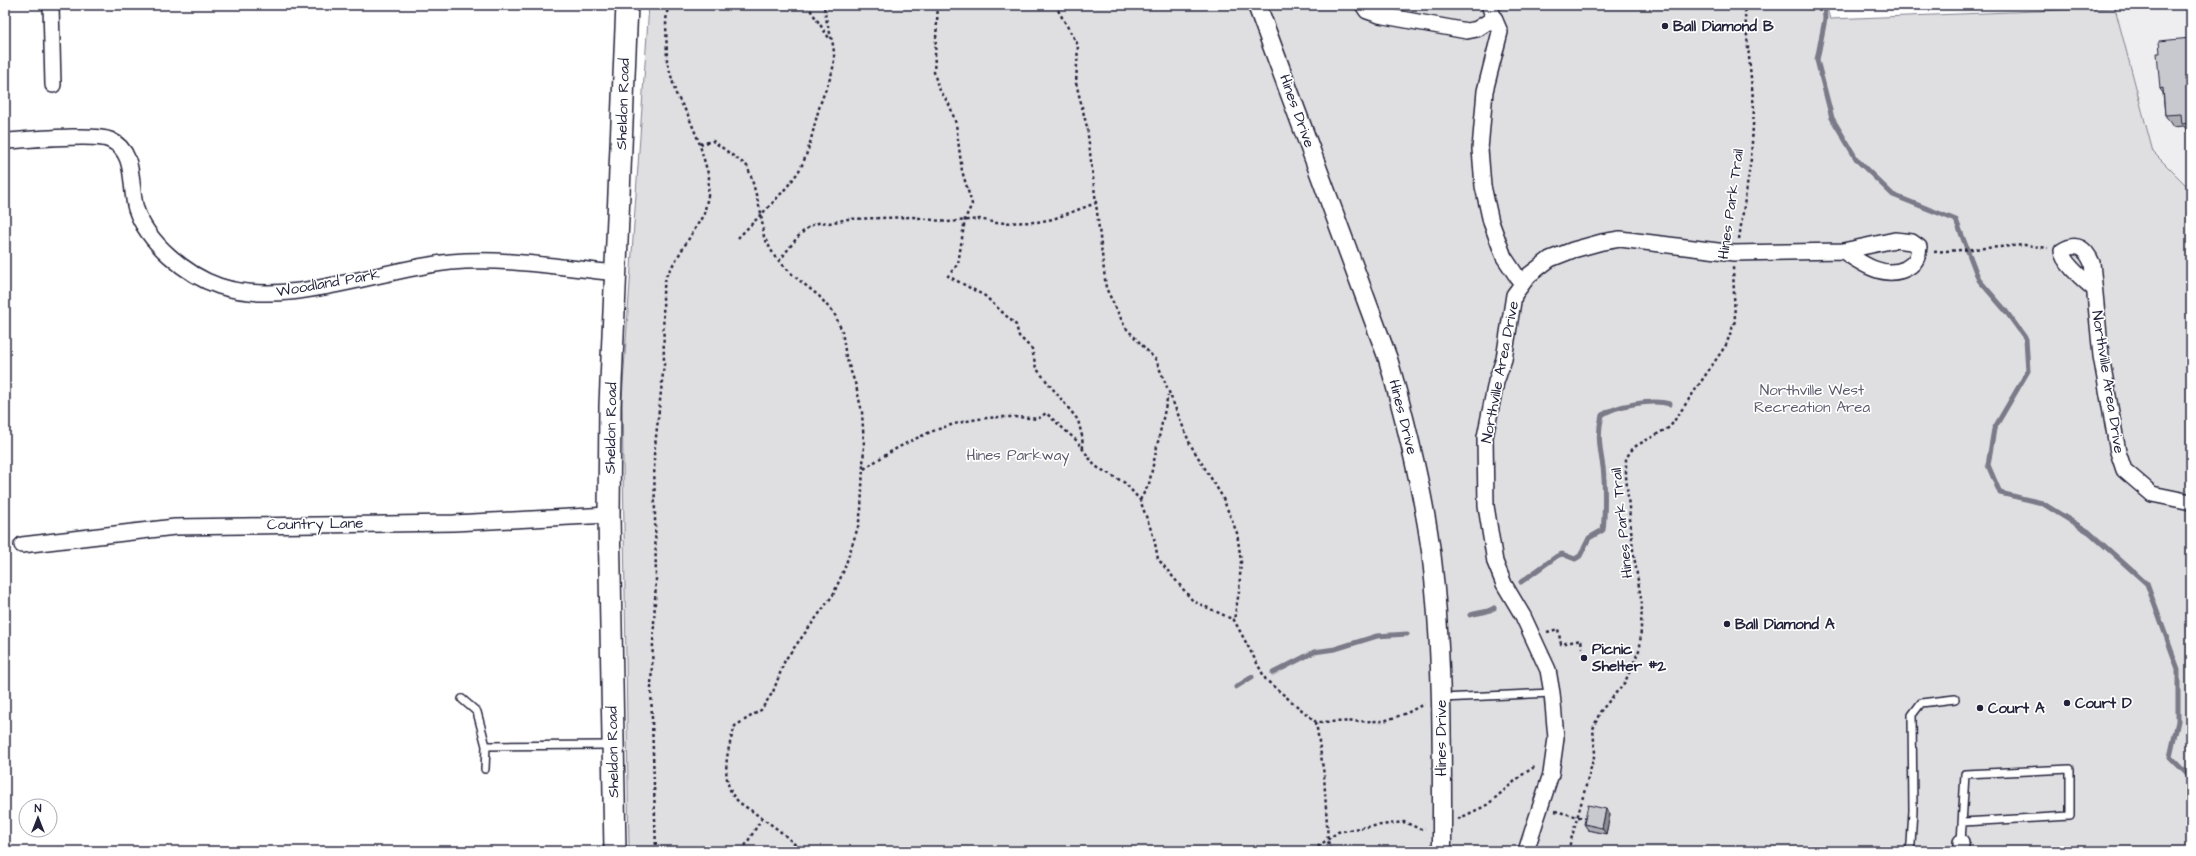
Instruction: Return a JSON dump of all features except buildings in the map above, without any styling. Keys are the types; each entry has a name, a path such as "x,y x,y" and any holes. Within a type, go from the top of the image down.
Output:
{"main road":[{"name":"Sheldon Road","path":"615,851 609,515 616,273 627,5"}],"street":[{"path":"51,5 52,84"},
{"name":"Hines Drive","path":"1257,5 1373,316 1404,416 1421,489 1431,550 1438,626 1441,698 1442,851"},
{"path":"1363,5 1367,10 1379,15 1467,31 1477,30 1491,11"},
{"path":"1491,11 1500,32 1483,104 1480,149 1483,186 1491,222 1504,257 1522,284"},
{"name":"Woodland Park","path":"5,141 102,138 120,146 128,160 136,210 143,224 160,246 183,268 199,278 220,286 247,292 276,293 360,279 418,265 454,262 510,262 616,273"},
{"name":"Northville Area Drive","path":"1526,851 1551,774 1556,738 1552,693 1548,670 1532,635 1504,584 1496,562 1486,506 1485,437 1496,382 1504,359 1514,295 1528,275 1550,260 1573,250 1602,242 1620,240 1734,252 1843,252"},
{"name":"Northville Area Drive","path":"2094,289 2066,262 2062,256 2062,252 2069,247 2079,247 2087,252 2092,263 2099,338 2110,414 2118,452 2124,470 2152,494 2191,502"},
{"name":"Country Lane","path":"22,545 175,527 454,523 609,515"}],"lane":[{"path":"1441,698 1552,693"},
{"path":"462,699 477,712 486,746 485,769"},
{"path":"1909,851 1911,844 1913,810 1912,715 1921,703 1955,700"},
{"path":"486,746 613,745"},
{"path":"1961,846 1965,774 2070,770 2070,816 1963,822"}],"path":[{"path":"656,851 651,686 656,580 654,455 664,364 663,293 666,276 704,214 708,196 709,177 700,143 688,115 676,94 668,61 666,21 668,5"},
{"path":"738,238 791,181 800,168 807,153 823,96 833,75 834,52 825,22 824,5"},
{"path":"938,5 934,72 938,87 950,106 956,124 962,171 972,204 965,219 958,264 948,276 985,296 1016,325 1019,336 1032,349 1036,368 1078,420 1082,436 1083,449"},
{"path":"1055,5 1078,45 1076,83 1087,127 1106,288 1125,327 1156,360 1168,393 1190,444 1222,496 1237,532 1240,561 1239,592 1234,620"},
{"name":"Hines Park Trail","path":"1568,851 1576,816 1595,753 1593,729 1600,712 1625,682 1640,648 1642,605 1633,550 1626,476 1626,458 1634,447 1670,427 1726,345 1735,322 1734,252 1741,228 1751,158 1754,109 1744,5"},
{"path":"808,7 831,40"},
{"path":"700,143 713,141 747,166 761,213 764,237 779,261 819,296 835,314 842,331 846,357 856,386 862,412 864,470 861,510 858,527 844,570 833,595 785,660 773,692 761,710 735,726 729,744 726,773 730,789 736,799 762,818 801,851"},
{"path":"779,261 805,229 824,222 829,223 848,219 913,217 947,222 965,219 980,219 1002,223 1037,222 1053,219 1096,203"},
{"path":"1948,250 2025,245 2062,252"},
{"path":"1140,500 1149,484 1168,393"},
{"path":"864,470 887,453 927,432 971,420 1012,416 1038,419 1046,413 1077,441 1095,466 1125,483 1140,500 1154,538 1158,559 1193,601 1234,620 1266,680 1316,722 1384,721 1441,698"},
{"path":"1532,635 1558,630 1561,644 1581,640 1582,648"},
{"path":"1316,722 1324,775 1328,841 1331,851"},
{"path":"1541,808 1590,820"},
{"path":"742,851 762,818"}],"shaded area":[{"path":"2043,5 2191,5 2191,190 2153,152 2115,8 2044,11"}],"green space":[{"path":"649,5 1826,5 1830,19 2115,8 2153,152 2191,190 2191,851 629,851 622,399"}],"waterway":[{"path":"1824,5 1825,19 1817,60 1832,118 1857,160 1893,195 1956,220 1979,280 2005,310 2026,339 2028,371 1994,429 1988,465 2000,493 2042,503 2089,532 2147,584 2178,669 2178,721 2170,757 2191,778"},
{"path":"1521,582 1557,556 1562,554 1575,559 1580,556 1589,538 1603,530 1604,481 1599,435 1602,415 1616,408 1635,404 1654,402 1670,404"},
{"path":"1470,615 1486,612 1494,608"},
{"path":"1273,673 1314,652 1335,649 1377,636 1407,634"},
{"path":"1236,687 1252,677"}],"place":[{"name":"Ball Diamond B","path":"1665,26"},
{"name":"Ball Diamond A","path":"1727,624"},
{"name":"Picnic Shelter #2","path":"1584,658"},
{"name":"Court D","path":"2067,703"},
{"name":"Court A","path":"1980,708"}],"park label":[{"name":"Northville West Recreation Area","path":"1812,398"},
{"name":"Hines Parkway","path":"1018,455"}]}
